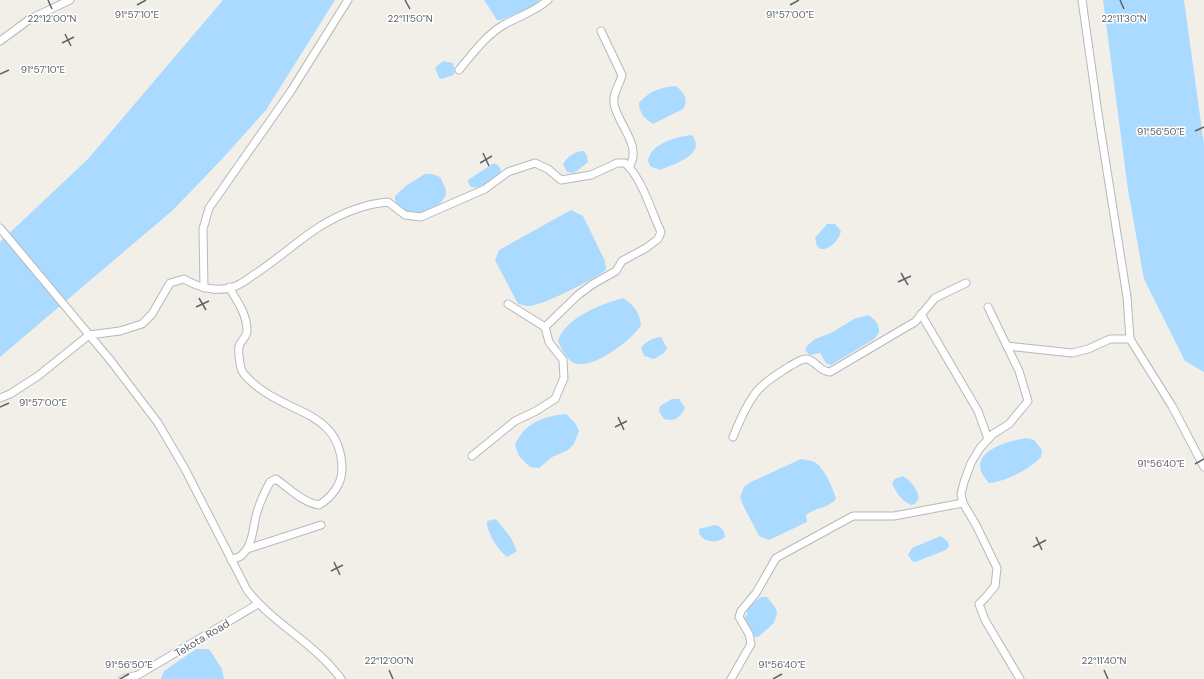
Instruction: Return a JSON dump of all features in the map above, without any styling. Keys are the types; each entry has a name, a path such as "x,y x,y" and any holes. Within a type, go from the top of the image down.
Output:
{"street":[{"path":"0,42 30,19 70,0"},
{"path":"204,288 203,230 209,208 292,91 348,0"},
{"path":"459,70 488,36 506,23 541,7 548,0"},
{"path":"1082,0 1100,127 1127,297 1130,339 1172,406 1204,467"},
{"path":"600,31 622,74 619,87 615,94 614,104 632,146 634,160 629,167"},
{"path":"0,398 10,394 38,376 89,335 120,331 142,324 156,308 170,283 184,279 195,286 204,288 214,289 236,286 260,271 319,227 343,214 373,203 388,202 405,215 421,217 485,189 508,172 535,163 548,169 560,180 591,175 617,163 625,163 629,167 644,195 661,232 658,239 622,262 616,271 593,284 578,295 545,327"},
{"path":"0,228 89,335 158,423 185,469 247,590 258,604 310,647 335,671 341,679"},
{"path":"733,437 743,414 761,386 787,368 802,359 806,359 824,371 830,372 908,326 935,298 966,283"},
{"path":"228,287 245,313 247,333 239,347 241,370 250,381 269,396 322,422 337,442 342,459 342,477 334,492 319,506 310,504 276,479 270,482 258,508 252,540 247,549 240,556 231,560"},
{"path":"472,456 515,420 536,411 555,399 564,378 563,360 549,342 545,327 508,304"},
{"path":"988,307 1019,371 1028,401 1009,424 988,439 980,448 967,471 961,494 963,503 997,568 995,586 978,604 985,620 1020,679"},
{"path":"921,314 978,411 988,439"},
{"path":"1007,346 1072,353 1088,349 1110,339 1130,339"},
{"path":"731,679 751,644 749,634 739,617 741,611 756,593 776,558 853,516 894,516 963,503"},
{"path":"247,549 321,525"},
{"name":"Tekota Road","path":"123,679 138,675 258,604"}],"water":[{"path":"223,0 335,0 266,110 222,159 173,210 0,357 0,242 88,159"},
{"path":"484,0 540,0 533,6 501,20 497,20"},
{"path":"1103,0 1184,0 1204,145 1204,372 1185,361 1144,279 1128,190"},
{"path":"443,61 453,63 455,71 453,75 442,79 439,78 435,68"},
{"path":"676,86 686,99 683,109 653,124 647,120 640,110 639,103 647,95 656,90"},
{"path":"692,135 696,142 695,148 687,158 660,170 650,166 648,160 650,154 659,145 672,139"},
{"path":"584,151 588,162 574,173 567,172 563,164 565,161 574,153"},
{"path":"494,163 498,165 501,170 500,174 482,186 473,187 470,185 468,180"},
{"path":"425,174 432,174 440,177 446,190 445,197 437,206 431,209 419,213 409,214 397,205 395,196 407,185"},
{"path":"571,210 583,216 605,261 606,270 580,286 543,302 527,306 518,304 495,260 499,250"},
{"path":"827,224 835,224 841,231 834,244 827,248 820,249 817,246 815,238"},
{"path":"623,298 633,306 639,316 641,325 637,331 621,345 601,358 582,364 571,361 564,354 558,341 568,325 595,308"},
{"path":"868,315 876,322 879,327 879,333 874,339 831,365 826,363 820,353 810,355 805,350 807,346 815,339 831,333 854,319"},
{"path":"661,337 667,348 664,353 654,359 644,356 641,348 645,343"},
{"path":"672,399 679,399 685,408 676,418 671,420 664,419 659,411 660,406"},
{"path":"566,414 575,423 579,431 574,444 568,450 552,457 539,468 530,467 519,456 515,445 519,437 529,426 536,422 550,417"},
{"path":"1026,438 1034,440 1042,450 1041,457 1017,474 989,483 982,473 980,465 983,458 997,447"},
{"path":"801,459 813,461 822,469 836,499 829,505 806,515 807,522 769,540 759,536 740,497 744,487 751,482"},
{"path":"903,476 915,488 919,498 915,504 911,505 902,499 892,483 895,479"},
{"path":"496,519 511,538 517,551 507,557 497,546 487,525 487,521"},
{"path":"715,525 722,529 725,537 717,541 709,541 702,537 699,529"},
{"path":"941,536 948,542 949,546 946,550 915,562 912,561 908,555 912,548"},
{"path":"761,597 767,597 775,607 777,613 774,623 758,637 755,637 744,618 747,614 747,608"},
{"path":"196,649 209,649 222,669 224,679 161,679 164,671"}]}
